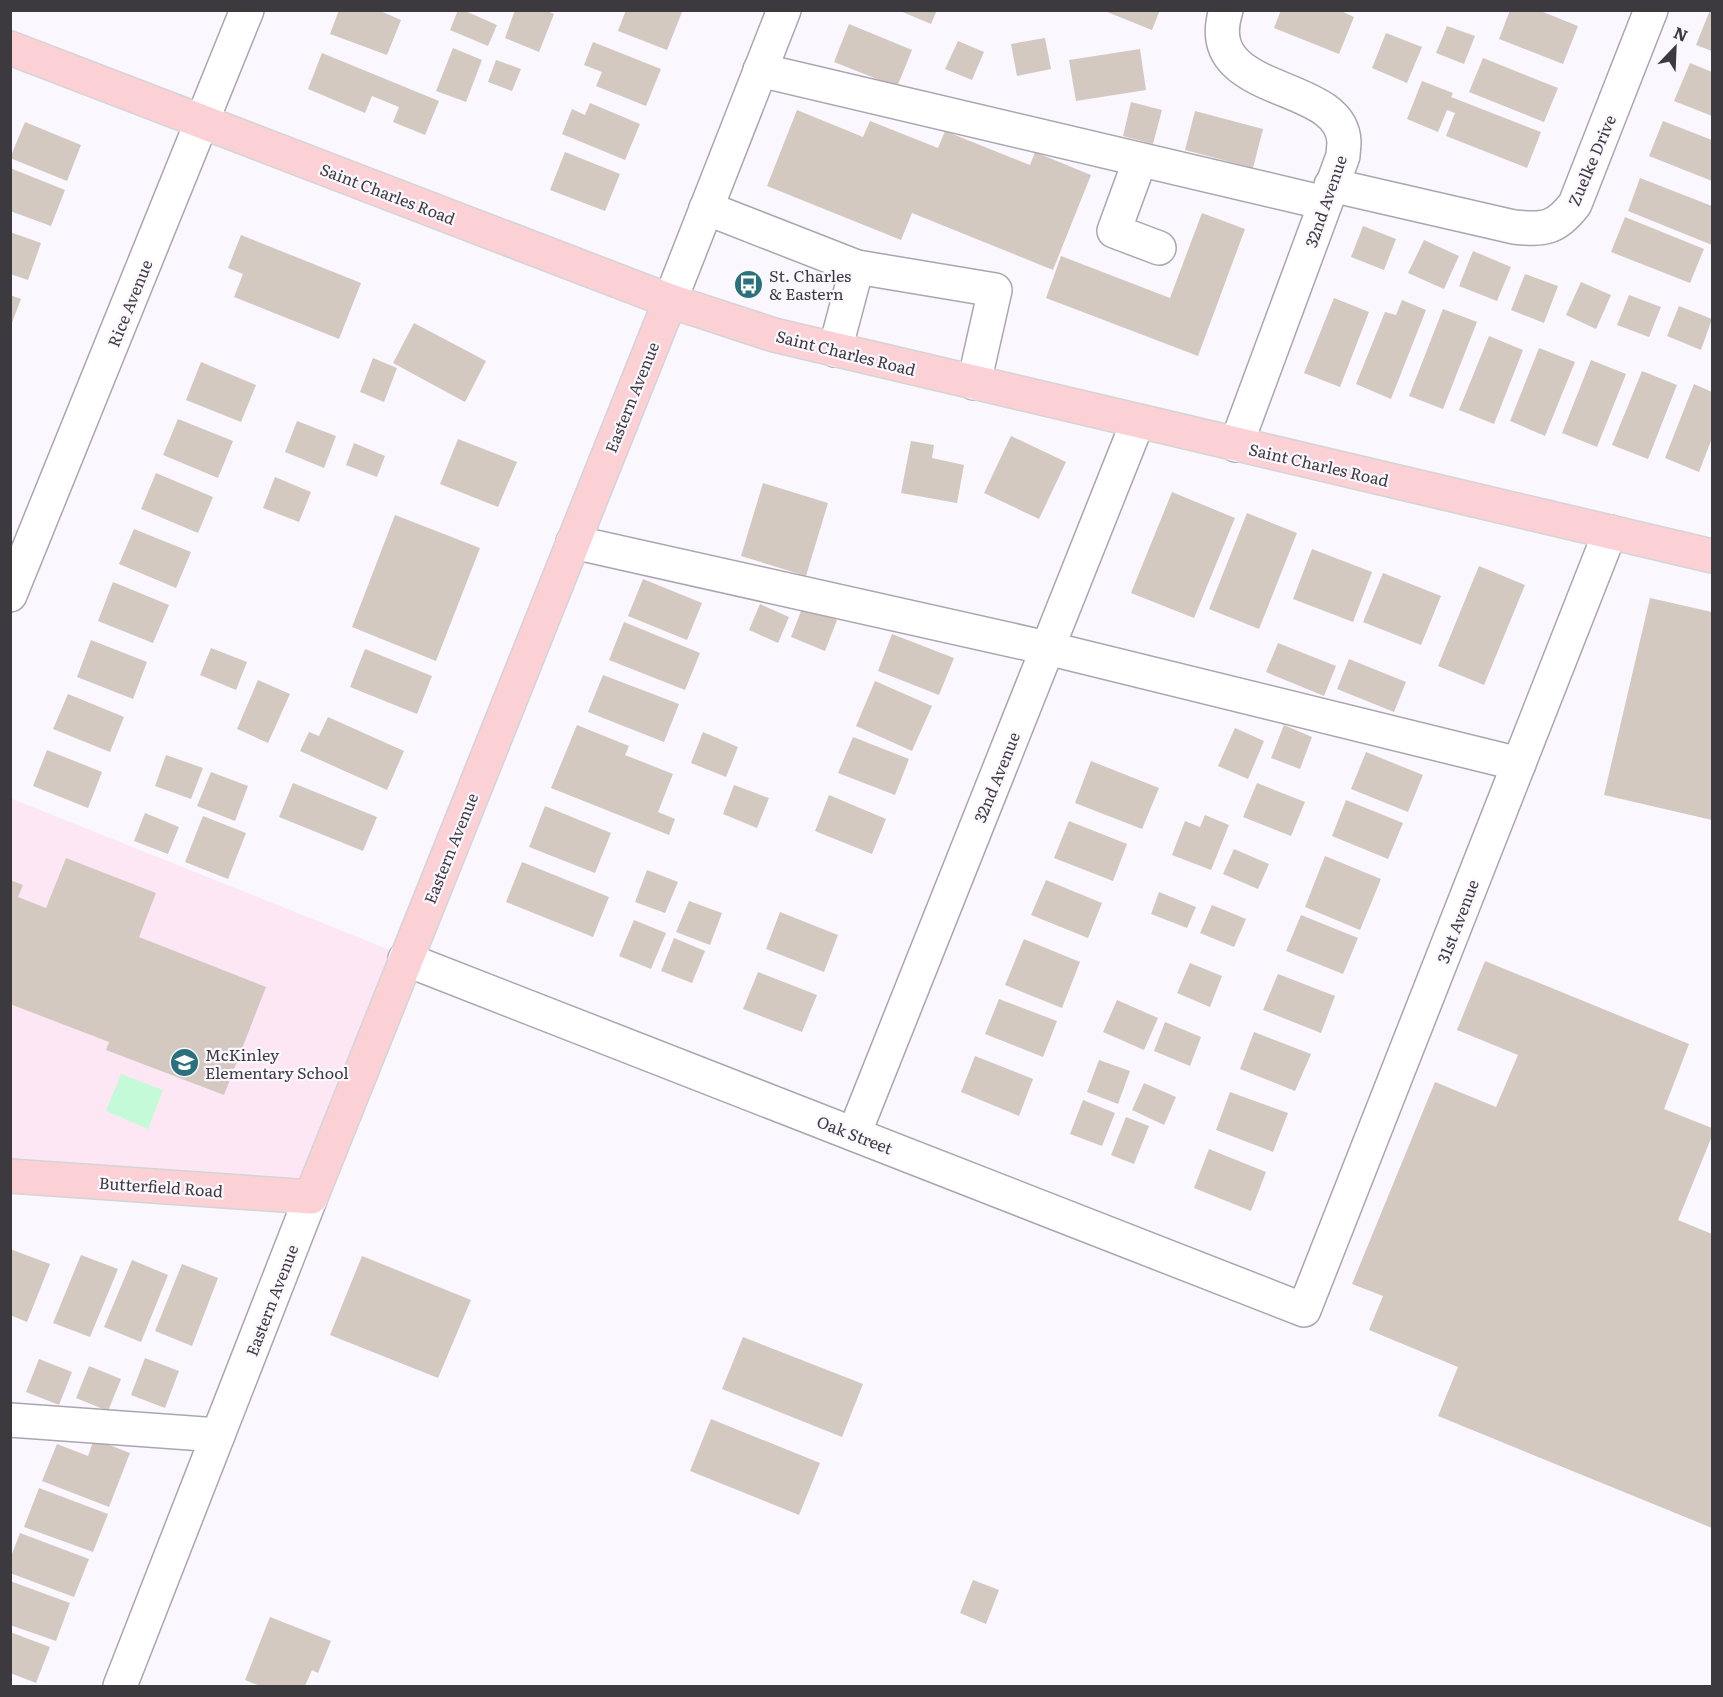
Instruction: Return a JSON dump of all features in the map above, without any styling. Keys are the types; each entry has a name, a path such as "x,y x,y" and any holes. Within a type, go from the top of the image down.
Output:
{"main road":[{"name":"Saint Charles Road","path":"10,48 670,301 774,336 1713,556"},
{"name":"Eastern Avenue","path":"311,1197 670,301"},
{"name":"Butterfield Road","path":"10,1176 311,1197"}],"street":[{"name":"Rice Avenue","path":"10,595 247,10"},
{"name":"Eastern Avenue","path":"670,301 783,10"},
{"name":"32nd Avenue","path":"1226,10 1222,33 1234,62 1247,73 1323,108 1342,130 1344,141 1342,156 1236,445"},
{"name":"Zuelke Drive","path":"760,70 1140,160 1535,229 1553,226 1565,218 1575,204 1651,10"},
{"path":"1140,160 1113,231 1159,248"},
{"path":"706,208 857,267 995,290 974,383"},
{"path":"835,350 857,267"},
{"name":"32nd Avenue","path":"854,1134 1138,420"},
{"name":"31st Avenue","path":"1304,1310 1610,532"},
{"path":"573,542 1047,648 1519,764"},
{"name":"Oak Street","path":"405,959 1304,1310"},
{"name":"Eastern Avenue","path":"120,1686 311,1197"},
{"path":"10,1420 218,1435"}],"shaded area":[{"name":"McKinley Elementary School","path":"10,798 400,954 307,1193 11,1172"}],"green space":[{"path":"121,1074 163,1090 148,1129 106,1111"}],"building":[{"path":"339,10 378,10 401,20 387,55 330,34"},
{"path":"458,10 497,25 488,46 450,30"},
{"path":"515,10 545,10 554,14 539,52 505,38"},
{"path":"626,10 682,12 667,50 618,31"},
{"path":"898,10 937,10 931,24"},
{"path":"1102,10 1160,10 1152,30"},
{"path":"1281,10 1339,10 1354,17 1339,54 1274,28"},
{"path":"1510,10 1538,10 1578,26 1563,64 1499,39"},
{"path":"1710,10 1712,10 1712,51 1696,45"},
{"path":"849,24 912,50 897,87 834,62"},
{"path":"1447,26 1475,36 1464,64 1436,53"},
{"path":"1386,33 1422,47 1407,83 1372,68"},
{"path":"1045,38 1051,69 1017,76 1011,44"},
{"path":"958,41 984,52 972,80 945,69"},
{"path":"593,42 661,69 646,106 596,86 602,72 584,65"},
{"path":"453,48 482,60 466,102 436,91"},
{"path":"1140,49 1146,90 1076,101 1069,60"},
{"path":"322,53 439,101 425,135 393,122 399,107 372,96 365,113 308,89"},
{"path":"1483,58 1558,88 1544,122 1469,92"},
{"path":"496,60 521,69 512,91 488,82"},
{"path":"1690,63 1712,72 1712,116 1674,101"},
{"path":"1422,81 1453,93 1451,97 1541,132 1527,168 1446,136 1455,113 1447,110 1438,132 1407,119"},
{"path":"1131,102 1162,110 1153,144 1123,136"},
{"path":"590,103 640,124 625,160 562,134 572,109 585,115"},
{"path":"797,110 863,137 870,121 938,148 945,131 1030,165 1035,152 1091,175 1053,270 912,213 901,240 767,186"},
{"path":"1195,111 1263,129 1253,168 1185,150"},
{"path":"1663,121 1712,140 1712,181 1649,156"},
{"path":"25,122 81,145 67,181 10,158"},
{"path":"565,152 620,174 605,211 550,190"},
{"path":"10,168 65,190 51,226 10,211"},
{"path":"1640,178 1712,206 1712,245 1628,211"},
{"path":"1202,213 1245,229 1198,356 1046,298 1061,256 1170,298"},
{"path":"1625,217 1704,249 1690,283 1611,252"},
{"path":"1363,226 1396,239 1384,270 1351,257"},
{"path":"10,232 41,243 28,280 10,274"},
{"path":"241,235 361,283 339,339 234,297 243,274 228,268"},
{"path":"1424,240 1459,256 1444,289 1408,273"},
{"path":"1473,251 1511,267 1497,301 1459,286"},
{"path":"1525,274 1558,286 1544,323 1511,310"},
{"path":"1581,282 1611,295 1596,329 1566,315"},
{"path":"10,295 21,299 11,325 10,325"},
{"path":"1629,295 1661,307 1649,337 1617,325"},
{"path":"1334,298 1369,312 1340,387 1304,373"},
{"path":"1402,300 1426,310 1391,399 1356,384 1385,312 1396,315"},
{"path":"1679,306 1712,319 1701,350 1667,336"},
{"path":"1443,309 1477,322 1443,409 1409,396"},
{"path":"414,323 486,361 465,402 393,363"},
{"path":"1489,336 1523,350 1494,424 1459,410"},
{"path":"1539,348 1575,362 1545,436 1510,421"},
{"path":"373,358 397,368 384,402 360,392"},
{"path":"1591,360 1626,374 1597,447 1562,433"},
{"path":"201,362 256,385 241,422 186,400"},
{"path":"1642,371 1677,385 1648,459 1612,445"},
{"path":"1694,384 1712,392 1712,438 1699,472 1665,458"},
{"path":"178,419 233,441 218,478 163,455"},
{"path":"297,421 336,436 324,468 285,452"},
{"path":"1011,436 1066,462 1039,519 984,493"},
{"path":"458,439 517,462 498,507 440,484"},
{"path":"911,441 934,445 932,458 964,465 957,503 901,493"},
{"path":"354,443 385,456 377,477 346,465"},
{"path":"156,473 213,497 198,533 141,509"},
{"path":"275,477 311,492 299,522 263,508"},
{"path":"763,483 828,503 806,576 741,556"},
{"path":"1172,492 1235,518 1194,618 1131,593"},
{"path":"1247,513 1297,533 1259,629 1209,609"},
{"path":"395,515 480,548 436,661 352,627"},
{"path":"134,529 191,552 176,588 119,564"},
{"path":"1312,549 1372,572 1353,622 1293,599"},
{"path":"1479,566 1525,585 1484,685 1438,666"},
{"path":"1383,573 1441,596 1421,645 1363,622"},
{"path":"643,579 702,603 687,640 628,616"},
{"path":"113,582 169,605 153,643 98,621"},
{"path":"1650,598 1712,612 1712,820 1604,795"},
{"path":"760,604 789,617 778,643 749,630"},
{"path":"803,606 837,620 825,651 791,637"},
{"path":"624,622 700,653 685,690 609,660"},
{"path":"892,634 954,658 939,695 878,671"},
{"path":"91,640 147,662 133,699 77,677"},
{"path":"1278,643 1336,666 1324,696 1266,672"},
{"path":"211,648 247,662 236,690 200,675"},
{"path":"365,649 432,676 417,714 350,687"},
{"path":"1349,659 1406,682 1394,712 1337,689"},
{"path":"603,675 679,704 664,742 588,712"},
{"path":"258,680 290,694 268,743 237,729"},
{"path":"875,681 932,706 912,751 856,726"},
{"path":"68,694 124,717 110,752 53,729"},
{"path":"328,717 404,751 387,790 300,751 309,732 319,736"},
{"path":"577,725 629,746 625,755 673,774 658,812 675,819 669,835 551,788"},
{"path":"1284,725 1312,737 1300,769 1271,758"},
{"path":"1235,728 1264,741 1248,779 1218,766"},
{"path":"703,732 738,747 726,777 691,763"},
{"path":"853,737 909,759 895,795 838,773"},
{"path":"47,750 102,772 88,808 33,786"},
{"path":"1366,752 1423,775 1408,812 1351,789"},
{"path":"166,755 203,768 191,799 155,786"},
{"path":"1091,761 1159,788 1142,829 1075,803"},
{"path":"211,772 248,786 235,821 197,806"},
{"path":"293,783 377,817 363,851 279,817"},
{"path":"1257,783 1305,802 1291,836 1243,817"},
{"path":"734,785 769,798 757,828 723,814"},
{"path":"829,795 886,819 872,854 815,831"},
{"path":"1346,800 1403,823 1388,859 1332,836"},
{"path":"545,806 611,833 595,873 529,847"},
{"path":"145,813 179,827 168,854 134,841"},
{"path":"1205,815 1229,825 1211,870 1172,855 1185,821 1200,827"},
{"path":"203,816 246,833 228,879 185,862"},
{"path":"1069,821 1127,844 1113,881 1054,858"},
{"path":"1234,849 1269,864 1258,889 1223,874"},
{"path":"1325,856 1381,879 1360,930 1305,907"},
{"path":"66,858 156,893 139,937 266,987 224,1095 106,1050 109,1042 10,1004 10,880 23,885 18,897 46,908"},
{"path":"522,862 609,897 593,937 506,902"},
{"path":"647,870 678,882 665,913 635,902"},
{"path":"1046,880 1102,903 1088,938 1031,915"},
{"path":"1159,892 1196,907 1187,928 1151,914"},
{"path":"689,901 722,913 710,945 676,932"},
{"path":"1212,905 1246,919 1234,947 1200,933"},
{"path":"780,912 838,935 824,972 766,949"},
{"path":"1301,915 1358,938 1343,974 1286,951"},
{"path":"634,920 666,933 651,969 619,956"},
{"path":"674,938 705,951 692,983 661,971"},
{"path":"1024,939 1080,962 1062,1008 1005,985"},
{"path":"1485,961 1689,1044 1664,1109 1712,1128 1712,1136 1678,1220 1712,1234 1712,1528 1438,1416 1458,1367 1369,1330 1383,1296 1352,1284 1435,1082 1496,1107 1518,1055 1457,1030"},
{"path":"1190,963 1222,976 1210,1007 1177,993"},
{"path":"758,972 817,995 802,1032 743,1009"},
{"path":"1278,974 1335,996 1321,1033 1263,1010"},
{"path":"999,999 1057,1021 1043,1057 985,1034"},
{"path":"1117,1000 1158,1018 1144,1050 1103,1032"},
{"path":"1165,1022 1201,1037 1190,1066 1154,1051"},
{"path":"1254,1032 1311,1054 1295,1091 1240,1069"},
{"path":"975,1056 1033,1079 1019,1116 961,1092"},
{"path":"1099,1060 1130,1071 1118,1104 1087,1092"},
{"path":"1144,1083 1176,1097 1164,1125 1132,1110"},
{"path":"1230,1092 1288,1113 1273,1152 1216,1130"},
{"path":"1083,1100 1115,1113 1102,1146 1070,1134"},
{"path":"1126,1117 1149,1126 1134,1164 1111,1155"},
{"path":"1209,1149 1266,1172 1251,1211 1194,1188"},
{"path":"10,1249 50,1264 27,1322 10,1315"},
{"path":"81,1255 118,1269 90,1337 53,1323"},
{"path":"362,1256 471,1300 438,1378 330,1335"},
{"path":"132,1260 168,1275 141,1342 104,1327"},
{"path":"182,1264 218,1278 192,1346 155,1331"},
{"path":"743,1337 863,1384 842,1437 722,1389"},
{"path":"145,1358 179,1371 165,1408 131,1395"},
{"path":"39,1359 72,1372 59,1405 26,1392"},
{"path":"89,1366 121,1379 108,1411 76,1398"},
{"path":"711,1419 820,1463 799,1515 690,1471"},
{"path":"94,1439 130,1453 109,1507 42,1481 57,1444 88,1456"},
{"path":"39,1488 108,1514 93,1552 24,1527"},
{"path":"20,1533 89,1559 74,1597 10,1573 10,1559"},
{"path":"973,1580 999,1590 986,1624 960,1613"},
{"path":"10,1581 70,1603 56,1641 10,1625"},
{"path":"270,1617 331,1641 318,1673 312,1670 305,1686 260,1686 245,1680"},
{"path":"10,1632 50,1647 36,1683 10,1673"}],"place":[{"name":"St. Charles & Eastern","path":"748,284"},
{"name":"McKinley Elementary School","path":"184,1063"}]}
